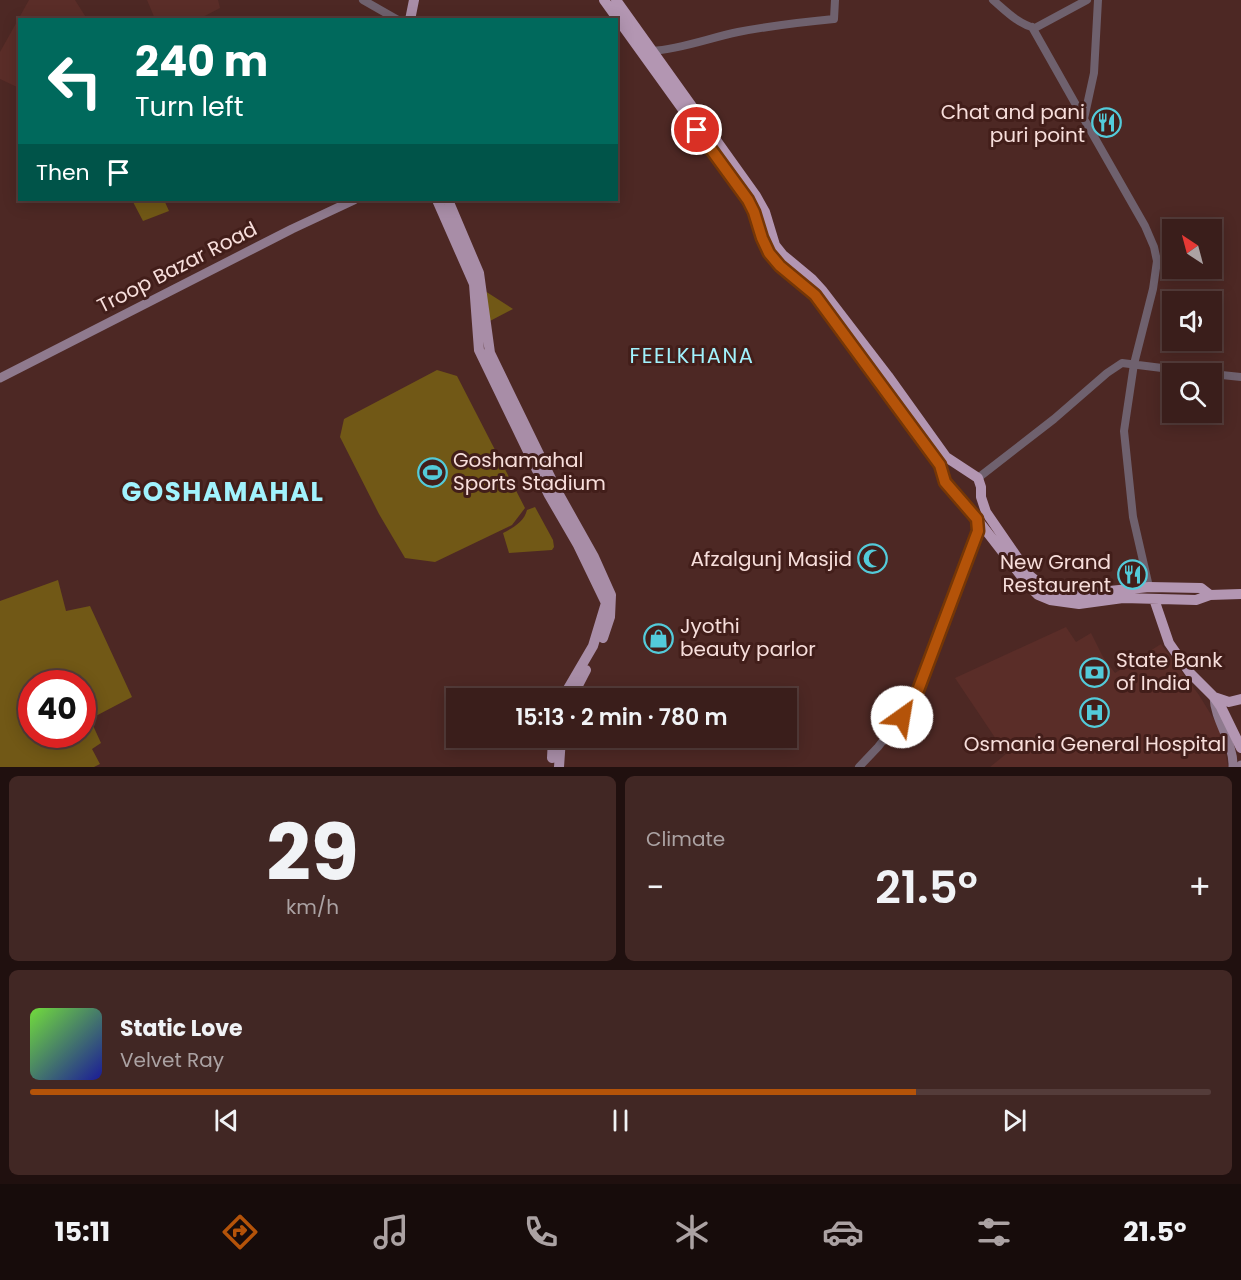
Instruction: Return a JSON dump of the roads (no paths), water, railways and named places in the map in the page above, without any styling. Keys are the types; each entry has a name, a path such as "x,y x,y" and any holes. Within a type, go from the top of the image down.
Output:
{"highway":[{"path":"604,0 617,18"},
{"path":"616,0 756,196 765,212 776,245 783,255 822,290 944,462 945,482 1038,595 1061,603 1078,604 1098,600 1196,600 1210,595 1241,594"},
{"path":"618,19 748,200 769,253 780,266 815,295 944,462 970,472 978,478 986,512 1038,584 1047,589 1070,595 1149,587 1201,588 1210,595"},
{"path":"1154,599 1162,626 1179,658 1214,697 1241,743"},
{"path":"1214,697 1229,702 1241,699"}],"main road":[{"path":"410,18 414,0"},
{"path":"417,18 420,0"},
{"name":"Troop Bazar Road","path":"0,378 292,229 352,201"},
{"path":"437,201 474,284 479,350 549,495 578,545 606,603 600,636 568,688"},
{"path":"448,201 479,273 490,353 611,595 610,617 576,688"},
{"path":"1214,697 1215,710 1233,754 1233,767"},
{"path":"552,767 553,748"},
{"path":"559,767 560,748"}],"street":[{"path":"363,0 394,18"},
{"path":"652,51 673,49 739,32 834,19 835,0"},
{"path":"993,0 1016,20 1035,28 1087,0"},
{"path":"1084,119 1094,73 1098,0"},
{"path":"1032,27 1145,226 1157,261 1153,289 1134,364 1124,431 1133,517 1149,587"},
{"path":"978,478 1122,363 1162,368"},
{"path":"1222,375 1241,377"},
{"path":"858,767 878,747 914,701 978,531 977,519"}],"place":[{"name":"Chat and pani puri point","path":"1106,123"},
{"name":"Goshamahal Sports Stadium","path":"432,472"},
{"name":"Afzalgunj Masjid","path":"873,559"},
{"name":"New Grand Restaurent","path":"1132,574"},
{"name":"Jyothi beauty parlor","path":"659,638"},
{"name":"State Bank of India","path":"1095,672"},
{"name":"Osmania General Hospital","path":"1095,713"}],"district":[{"name":"FEELKHANA","path":"692,356"},
{"name":"GOSHAMAHAL","path":"223,492"}]}
